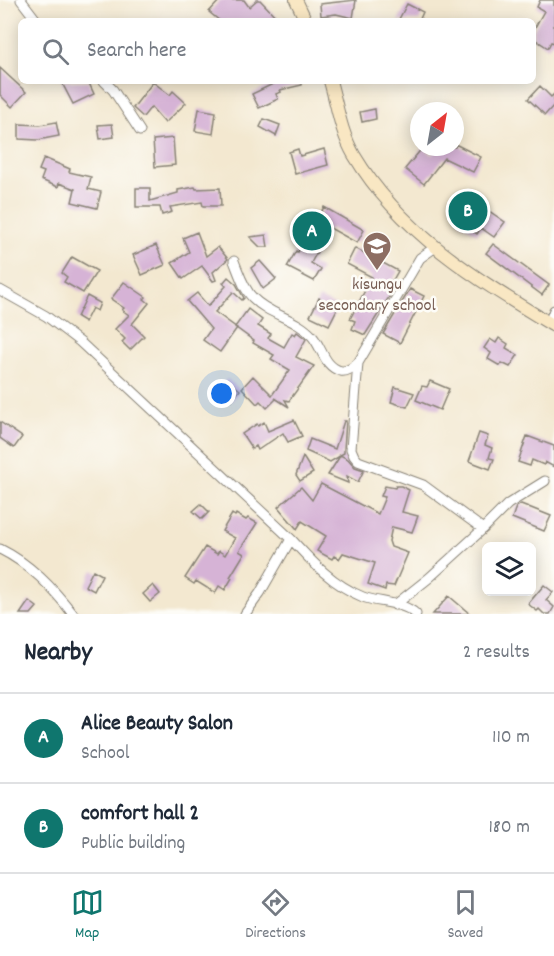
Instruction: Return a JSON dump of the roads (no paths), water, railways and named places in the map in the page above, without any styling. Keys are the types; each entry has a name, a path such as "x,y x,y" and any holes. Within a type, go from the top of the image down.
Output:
{"street":[{"path":"21,0 35,18"},
{"path":"296,0 305,18"},
{"path":"107,84 140,131"},
{"path":"331,84 345,134 354,154 387,200 413,229 434,248 552,325 554,310"},
{"path":"434,248 420,258 358,363 351,449 358,461 423,485 483,529"},
{"path":"234,261 247,291 254,300 305,329 314,338 328,362 345,371 358,363"},
{"path":"0,290 45,316 80,342 291,538 314,565 338,584 361,596 407,608 416,614"},
{"path":"395,605 429,578 508,504 545,481"},
{"path":"245,614 260,593 291,538"},
{"path":"0,549 22,561 39,576 73,614"}],"place":[{"name":"comfort hall 2","path":"468,211"},
{"name":"Alice Beauty Salon","path":"312,231"},
{"name":"kisungu secondary school","path":"377,272"}]}
